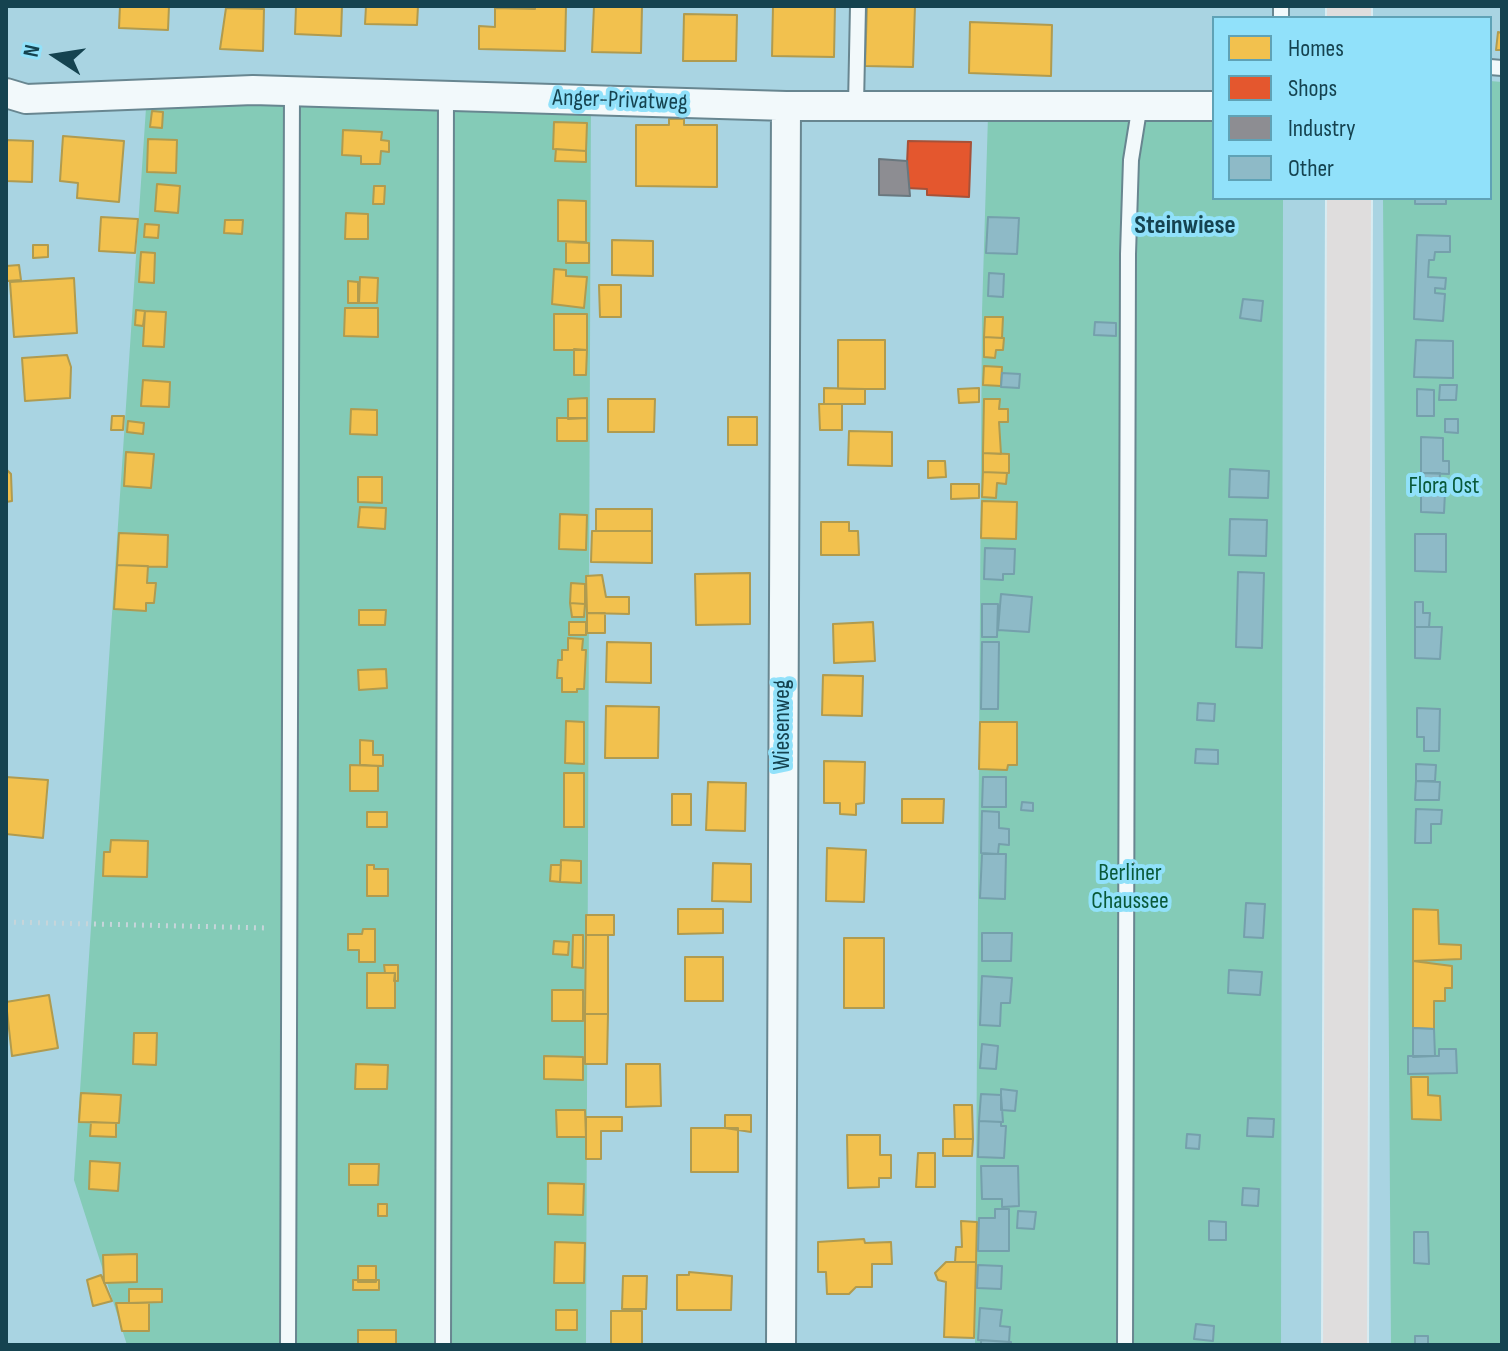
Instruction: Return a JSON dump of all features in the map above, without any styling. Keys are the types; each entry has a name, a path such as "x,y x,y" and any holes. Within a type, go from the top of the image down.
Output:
{"main road":[{"path":"1345,1345 1349,200"}],"street":[{"name":"Anger-Privatweg","path":"16,96 217,90 786,106 1212,106"},
{"name":"Wiesenweg","path":"781,1345 786,106"}],"lane":[{"path":"856,105 858,6"},
{"path":"288,1345 292,91"},
{"path":"443,1345 446,96"},
{"path":"1125,1345 1130,433 1128,254 1131,160 1141,104"}],"path":[{"path":"6,922 289,929"}],"green space":[{"name":"Flora Ost","path":"1492,81 1502,82 1502,1345 1391,1345 1383,200 1492,200"},
{"path":"147,93 591,100 586,1345 127,1345 74,1180"},
{"name":"Berliner Chaussee","path":"988,116 1212,122 1212,200 1283,200 1281,1345 975,1345 982,312"}],"building: Homes":[{"path":"120,6 169,6 168,30 119,28"},
{"path":"296,6 342,6 341,36 295,34"},
{"path":"366,6 418,6 417,25 365,24"},
{"path":"535,6 566,6 565,51 479,49 479,26 495,27 495,8 535,9"},
{"path":"594,6 642,7 641,53 592,52"},
{"path":"773,6 835,6 834,57 772,56"},
{"path":"867,6 915,6 913,67 865,66"},
{"path":"226,8 264,9 263,51 220,49"},
{"path":"684,14 737,15 736,61 683,61"},
{"path":"970,22 1052,25 1051,76 969,73"},
{"path":"1498,32 1502,33 1502,50 1496,50"},
{"path":"152,111 163,112 162,128 150,127"},
{"path":"669,119 684,119 684,125 717,125 717,187 636,186 636,125 669,125"},
{"path":"554,122 587,123 586,151 553,149"},
{"path":"343,130 382,132 381,140 389,141 389,152 381,151 380,164 361,164 361,156 342,155"},
{"path":"63,136 124,141 119,202 77,198 78,183 60,181"},
{"path":"148,139 177,140 176,173 147,172"},
{"path":"6,140 33,141 32,182 6,181"},
{"path":"556,149 586,151 586,162 555,161"},
{"path":"157,184 180,186 178,213 155,211"},
{"path":"374,186 385,186 384,204 373,204"},
{"path":"558,200 586,201 586,242 558,241"},
{"path":"346,213 368,214 368,239 345,239"},
{"path":"101,217 138,219 135,253 99,251"},
{"path":"225,220 243,220 242,234 224,233"},
{"path":"145,224 159,225 158,238 144,237"},
{"path":"612,240 653,241 653,276 612,275"},
{"path":"566,242 589,243 589,263 566,263"},
{"path":"33,245 48,245 48,257 33,258"},
{"path":"141,252 155,253 154,283 139,282"},
{"path":"19,265 21,280 6,281 6,266"},
{"path":"554,269 566,270 566,276 587,277 584,308 552,304"},
{"path":"360,277 378,278 377,303 359,303"},
{"path":"74,278 77,333 14,337 10,282"},
{"path":"348,281 358,282 358,303 348,303"},
{"path":"599,285 621,285 621,317 600,317"},
{"path":"345,308 378,308 378,337 344,336"},
{"path":"136,310 145,311 143,326 135,325"},
{"path":"145,311 166,312 164,347 143,346"},
{"path":"554,314 587,314 587,350 554,350"},
{"path":"985,317 1003,317 1002,338 984,337"},
{"path":"984,337 1004,338 1003,350 996,350 995,358 984,357"},
{"path":"838,340 885,340 885,389 838,389"},
{"path":"574,349 587,350 586,375 574,375"},
{"path":"67,355 71,367 70,398 25,401 22,358"},
{"path":"984,366 1002,367 1001,386 983,385"},
{"path":"143,380 170,382 169,407 141,406"},
{"path":"824,388 865,389 865,404 824,404"},
{"path":"979,388 979,402 959,403 958,389"},
{"path":"587,398 587,418 568,419 568,399"},
{"path":"608,399 655,399 654,432 608,432"},
{"path":"984,399 1000,399 999,409 1008,409 1008,422 999,422 1001,454 983,453"},
{"path":"819,404 842,404 842,430 820,430"},
{"path":"351,409 377,410 377,435 350,434"},
{"path":"112,416 124,416 123,430 111,430"},
{"path":"728,417 757,417 757,445 728,445"},
{"path":"557,418 587,418 587,441 557,441"},
{"path":"128,421 144,423 143,434 127,432"},
{"path":"849,431 892,432 892,466 848,465"},
{"path":"126,452 154,454 151,488 124,486"},
{"path":"983,453 1009,454 1009,473 983,472"},
{"path":"928,461 945,461 946,477 928,478"},
{"path":"6,469 11,474 12,501 6,502"},
{"path":"983,472 1007,473 1006,484 997,483 996,498 982,497"},
{"path":"358,477 382,477 382,503 358,502"},
{"path":"951,484 979,484 979,498 951,499"},
{"path":"982,501 1017,502 1016,539 981,538"},
{"path":"360,507 386,508 385,529 358,527"},
{"path":"596,509 652,509 652,531 596,531"},
{"path":"560,514 587,515 586,550 559,549"},
{"path":"821,522 849,522 849,531 858,531 859,555 821,555"},
{"path":"592,531 652,531 652,563 591,562"},
{"path":"119,533 168,535 167,567 117,565"},
{"path":"117,565 148,566 147,583 156,583 154,603 146,603 146,611 114,609"},
{"path":"750,573 750,624 696,625 695,574"},
{"path":"602,575 606,597 629,597 629,614 587,613 586,576"},
{"path":"571,583 585,584 585,604 570,603"},
{"path":"570,603 585,604 584,617 572,617"},
{"path":"359,610 386,610 385,625 359,625"},
{"path":"587,613 605,613 605,633 587,633"},
{"path":"569,622 586,622 586,635 569,635"},
{"path":"873,622 875,661 834,663 833,624"},
{"path":"568,638 583,639 582,650 586,650 584,689 577,689 577,692 562,692 562,678 557,678 558,660 562,660 562,650 568,650"},
{"path":"607,642 651,643 651,683 606,682"},
{"path":"386,669 387,688 359,690 358,670"},
{"path":"823,675 863,676 862,716 822,715"},
{"path":"606,706 659,707 658,758 605,758"},
{"path":"566,721 584,722 584,764 565,763"},
{"path":"980,722 1017,722 1017,765 1008,765 1007,770 979,769"},
{"path":"360,740 373,741 373,755 383,755 383,766 360,765"},
{"path":"824,761 865,762 864,803 856,804 856,815 840,814 840,803 824,803"},
{"path":"350,765 378,766 378,791 350,791"},
{"path":"564,773 584,773 584,827 564,827"},
{"path":"6,777 48,780 43,838 6,834"},
{"path":"708,782 746,783 745,831 706,830"},
{"path":"672,794 691,794 691,825 672,825"},
{"path":"902,799 944,799 943,823 902,823"},
{"path":"367,812 387,812 387,827 367,827"},
{"path":"111,840 148,841 147,877 103,876 104,852 110,852"},
{"path":"827,848 866,850 864,902 826,901"},
{"path":"561,860 581,861 581,883 560,882"},
{"path":"713,863 751,864 751,902 712,901"},
{"path":"367,865 374,865 374,869 388,869 388,896 367,896"},
{"path":"551,865 561,865 560,882 550,881"},
{"path":"678,909 723,909 723,933 678,934"},
{"path":"1413,909 1438,910 1439,944 1461,945 1461,959 1413,961"},
{"path":"586,915 614,915 614,935 586,935"},
{"path":"363,929 375,929 375,962 359,962 359,950 348,950 348,934 362,934"},
{"path":"573,935 583,935 583,968 572,967"},
{"path":"586,935 608,935 608,1014 585,1014"},
{"path":"844,938 884,938 884,1008 844,1008"},
{"path":"554,941 569,942 568,955 553,954"},
{"path":"685,957 723,957 723,1001 685,1001"},
{"path":"1413,961 1452,966 1452,988 1445,988 1445,1001 1434,1001 1434,1029 1413,1028"},
{"path":"384,965 398,965 398,981 394,981 395,973 385,973"},
{"path":"367,973 395,973 395,1008 367,1008"},
{"path":"552,990 583,990 583,1021 552,1021"},
{"path":"49,995 58,1048 12,1056 6,1002"},
{"path":"585,1014 608,1014 607,1064 585,1064"},
{"path":"134,1033 157,1033 156,1065 133,1064"},
{"path":"544,1056 583,1057 583,1080 544,1079"},
{"path":"356,1064 388,1065 387,1089 355,1089"},
{"path":"626,1064 660,1064 661,1106 626,1107"},
{"path":"1411,1077 1428,1077 1428,1095 1440,1096 1441,1120 1412,1119"},
{"path":"81,1093 121,1095 119,1123 79,1122"},
{"path":"954,1105 972,1105 973,1139 955,1139"},
{"path":"556,1110 585,1110 586,1137 557,1137"},
{"path":"725,1115 751,1115 751,1132 725,1128"},
{"path":"586,1117 622,1117 622,1131 601,1131 601,1159 586,1159"},
{"path":"91,1122 116,1123 116,1137 90,1136"},
{"path":"691,1128 738,1128 738,1172 691,1172"},
{"path":"847,1135 880,1135 880,1155 891,1155 891,1178 879,1178 879,1187 848,1188"},
{"path":"943,1139 973,1139 972,1156 943,1156"},
{"path":"918,1153 935,1153 935,1187 916,1187"},
{"path":"90,1161 120,1163 118,1191 89,1189"},
{"path":"349,1164 379,1164 378,1185 349,1185"},
{"path":"548,1183 584,1184 583,1215 548,1214"},
{"path":"378,1204 387,1204 387,1216 378,1216"},
{"path":"961,1221 977,1222 976,1262 955,1262 956,1247 962,1247"},
{"path":"864,1239 865,1243 891,1242 892,1264 872,1264 872,1287 856,1287 849,1294 827,1294 826,1272 818,1272 818,1242"},
{"path":"555,1242 585,1243 584,1283 554,1283"},
{"path":"137,1254 137,1282 104,1283 103,1255"},
{"path":"946,1262 976,1262 974,1338 944,1337 946,1282 938,1280 935,1273"},
{"path":"358,1266 376,1266 376,1282 358,1282"},
{"path":"689,1272 732,1276 731,1310 677,1310 677,1275 689,1275"},
{"path":"101,1275 112,1301 93,1306 87,1280"},
{"path":"623,1276 647,1276 646,1309 622,1309"},
{"path":"353,1280 379,1280 379,1290 353,1290"},
{"path":"129,1289 162,1289 162,1302 129,1303"},
{"path":"116,1303 149,1303 149,1331 122,1331"},
{"path":"556,1310 577,1310 577,1330 556,1330"},
{"path":"611,1311 642,1311 642,1345 611,1345"},
{"path":"358,1330 396,1330 396,1345 358,1345"}],"building: Shops":[{"path":"908,141 971,142 969,197 927,195 927,189 906,188"}],"building: Industry":[{"path":"879,159 907,161 910,196 879,195"}],"building: Other":[{"path":"1415,200 1446,200 1446,204 1415,204"},
{"path":"988,217 1019,218 1017,254 986,253"},
{"path":"1417,235 1450,236 1450,252 1435,252 1434,260 1429,260 1428,277 1446,278 1445,289 1435,288 1435,293 1445,294 1443,321 1414,319"},
{"path":"989,273 1004,274 1003,297 988,296"},
{"path":"1243,299 1263,301 1261,321 1240,318"},
{"path":"1095,322 1116,323 1116,336 1094,335"},
{"path":"1416,340 1453,341 1453,378 1414,377"},
{"path":"1002,373 1020,374 1019,388 1001,387"},
{"path":"1440,385 1457,385 1456,400 1439,400"},
{"path":"1417,389 1434,390 1434,416 1417,416"},
{"path":"1445,419 1458,419 1458,433 1445,432"},
{"path":"1421,437 1443,438 1443,461 1449,461 1449,474 1421,473"},
{"path":"1230,469 1269,471 1268,498 1229,497"},
{"path":"1421,473 1440,473 1439,492 1421,492"},
{"path":"1421,492 1445,492 1444,513 1421,512"},
{"path":"1230,519 1267,520 1266,556 1229,555"},
{"path":"1415,534 1446,534 1446,572 1415,571"},
{"path":"985,548 1015,549 1014,574 1003,574 1003,580 984,579"},
{"path":"1238,572 1264,573 1262,648 1236,647"},
{"path":"1001,594 1032,597 1029,632 998,630"},
{"path":"1415,602 1423,602 1423,613 1430,613 1429,627 1415,627"},
{"path":"982,604 998,604 997,637 982,637"},
{"path":"1415,627 1442,627 1440,659 1415,658"},
{"path":"982,642 999,642 998,709 981,709"},
{"path":"1198,703 1215,704 1214,721 1197,720"},
{"path":"1417,708 1440,709 1439,751 1424,751 1424,737 1417,737"},
{"path":"1196,749 1218,750 1218,764 1195,763"},
{"path":"1416,764 1436,765 1435,781 1416,781"},
{"path":"983,777 1006,777 1006,807 982,807"},
{"path":"1416,781 1440,782 1439,800 1415,800"},
{"path":"1022,802 1033,803 1033,811 1021,810"},
{"path":"1416,809 1442,810 1441,824 1431,824 1431,843 1415,843"},
{"path":"982,811 999,812 999,828 1009,829 1009,845 999,844 998,854 981,853"},
{"path":"982,854 1006,854 1005,899 980,898"},
{"path":"1246,903 1265,904 1263,938 1244,937"},
{"path":"982,933 1012,933 1011,961 982,961"},
{"path":"1229,970 1262,972 1260,995 1228,993"},
{"path":"982,976 1012,978 1010,1003 1001,1003 1000,1026 980,1025"},
{"path":"1413,1028 1434,1029 1435,1056 1413,1057"},
{"path":"982,1044 998,1046 996,1069 980,1068"},
{"path":"1439,1049 1456,1049 1457,1073 1408,1074 1408,1056 1439,1056"},
{"path":"1001,1089 1017,1091 1015,1111 1001,1110"},
{"path":"981,1094 1001,1095 1003,1122 979,1121"},
{"path":"1248,1118 1274,1119 1273,1137 1247,1136"},
{"path":"979,1121 1001,1122 1001,1126 1006,1126 1004,1158 978,1157"},
{"path":"1187,1134 1200,1135 1199,1149 1186,1148"},
{"path":"981,1166 1018,1166 1019,1206 1002,1207 1002,1199 982,1199"},
{"path":"1243,1188 1259,1189 1258,1206 1242,1205"},
{"path":"995,1209 1009,1209 1009,1251 978,1251 979,1218 995,1218"},
{"path":"1018,1211 1036,1212 1034,1229 1017,1228"},
{"path":"1209,1221 1226,1222 1226,1240 1209,1240"},
{"path":"1414,1232 1428,1232 1429,1264 1414,1263"},
{"path":"978,1265 1002,1266 1001,1289 977,1288"},
{"path":"980,1308 1002,1310 1000,1326 1010,1327 1009,1342 978,1340"},
{"path":"1196,1324 1214,1326 1213,1341 1194,1339"},
{"path":"1415,1336 1428,1336 1428,1345 1415,1345"},
{"path":"981,1340 1011,1342 1011,1345 981,1345"}],"district":[{"name":"Steinwiese","path":"1185,226"}]}
